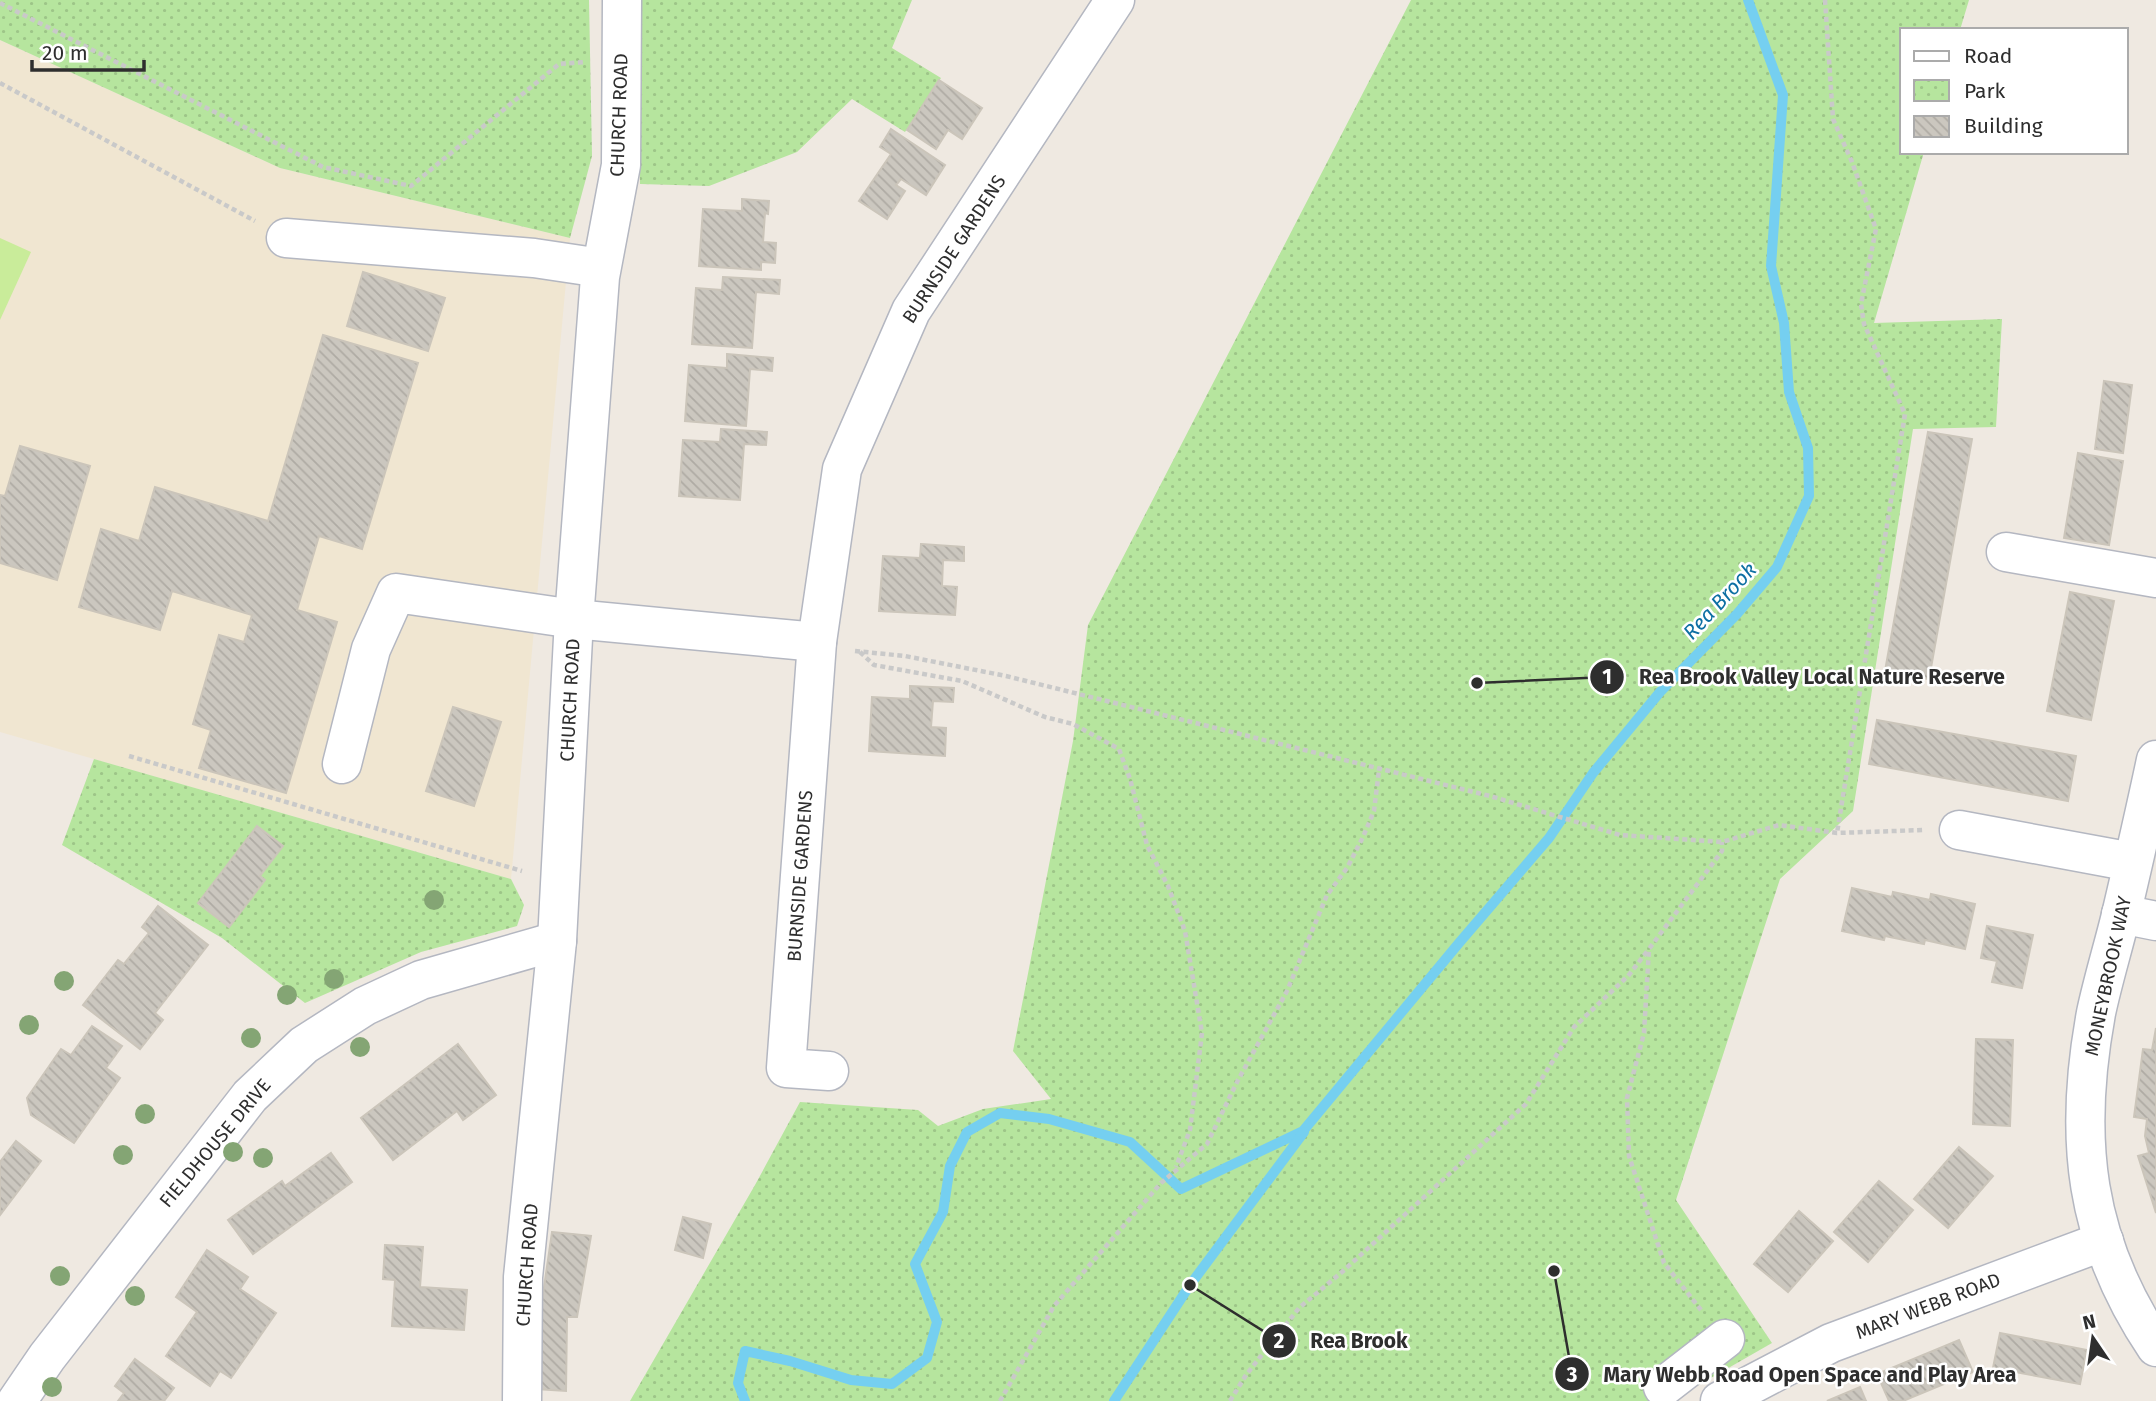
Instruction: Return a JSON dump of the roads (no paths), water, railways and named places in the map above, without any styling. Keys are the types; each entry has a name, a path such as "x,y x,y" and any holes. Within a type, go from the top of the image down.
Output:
{"street":[{"name":"CHURCH ROAD","path":"522,1401 523,1277 557,941 574,619 601,268 621,165 622,0"},
{"name":"BURNSIDE GARDENS","path":"829,1071 786,1068 817,642 842,469 911,311 1115,0"},
{"path":"286,238 534,258 601,268"},
{"path":"2006,552 2156,578"},
{"path":"342,764 371,649 396,593 574,619 817,642"},
{"name":"MONEYBROOK WAY","path":"2156,761 2150,818 2132,862 2139,917 2097,1010 2089,1056 2084,1144 2089,1191 2104,1241 2120,1286 2156,1347"},
{"path":"1959,830 2132,862"},
{"name":"FIELDHOUSE DRIVE","path":"17,1401 55,1346 250,1096 304,1045 365,1006 421,980 557,941"},
{"name":"MARY WEBB ROAD","path":"1726,1399 1831,1343 2104,1241"},
{"path":"1660,1396 1726,1339"}],"waterway":[{"name":"Rea Brook","path":"745,1401 738,1383 745,1351 790,1361 851,1380 892,1384 927,1358 937,1322 915,1264 943,1212 950,1166 967,1132 1000,1113 1049,1119 1130,1142 1181,1189 1303,1131 1549,838 1593,773 1660,692 1737,614 1777,567 1809,496 1808,448 1789,392 1784,323 1771,266 1783,95 1748,0"},
{"name":"Rea Brook","path":"1114,1401 1190,1285 1304,1132"}],"place":[{"name":"Rea Brook Valley Local Nature Reserve","path":"1477,683"},
{"name":"Mary Webb Road Open Space and Play Area","path":"1554,1271"},
{"name":"Rea Brook","path":"1190,1285"}]}
